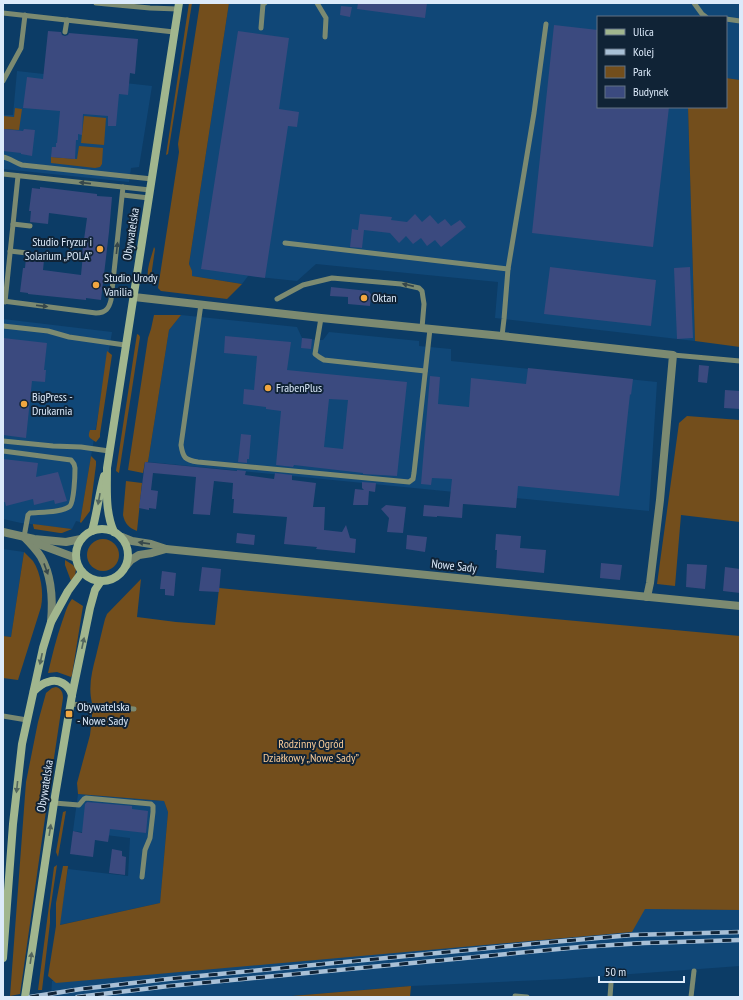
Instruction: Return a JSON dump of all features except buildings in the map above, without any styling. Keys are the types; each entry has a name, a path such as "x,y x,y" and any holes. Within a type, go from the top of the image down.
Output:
{"main road":[{"name":"Obywatelska","path":"114,532 108,514 107,468 109,450 134,297 178,6"},
{"name":"Obywatelska","path":"92,531 100,490 107,468"},
{"path":"107,529 114,532 122,537 126,544 128,559 126,566 116,577 101,581 93,580 82,572 78,564 76,550 78,544 81,539 92,531 107,529"},
{"path":"3,953 22,744 43,648 51,622 68,591 82,572"},
{"name":"Obywatelska","path":"25,997 72,695 90,608 95,590 101,581"},
{"path":"34,691 48,682 56,681 67,685 71,690 72,695"}],"street":[{"path":"134,297 673,355 660,500 647,597"},
{"path":"3,532 34,539 66,542 81,539"},
{"path":"24,537 41,558 49,578 52,599 51,622"},
{"name":"Nowe Sady","path":"122,537 132,541 151,544 166,549 740,606"},
{"path":"34,539 41,545 76,558"},
{"name":"Nowe Sady","path":"126,566 131,560 139,555 166,549"}],"lane":[{"path":"96,3 150,8 178,6"},
{"path":"261,28 263,4 266,3"},
{"path":"318,3 326,18 325,37"},
{"path":"694,3 705,16"},
{"path":"3,13 174,32"},
{"path":"4,79 21,48 25,15"},
{"path":"727,19 740,21"},
{"path":"65,32 67,20"},
{"path":"502,336 508,269 534,113 546,24"},
{"path":"3,157 22,165 152,179"},
{"path":"3,174 139,189 149,194"},
{"path":"18,176 4,301 96,313 107,310 111,300 123,187"},
{"path":"123,195 138,197 149,194"},
{"path":"13,224 30,226"},
{"path":"285,242 508,269"},
{"path":"10,251 27,253"},
{"path":"201,304 181,445 182,453 185,458 190,461 409,482 413,479 414,473 425,371 426,329 422,291 419,288 401,284 332,278 303,285 277,299"},
{"path":"321,318 315,354 324,360 425,371"},
{"path":"3,326 48,331 69,337 125,345"},
{"path":"673,355 740,361"},
{"path":"3,441 109,450"},
{"path":"3,451 71,460 75,468 72,501 70,506 55,511 30,513 28,515 24,537"},
{"path":"71,704 134,710"},
{"path":"3,716 28,720"},
{"path":"54,803 79,805 84,798 86,798 151,804 153,806 151,835 150,840 144,850 142,877"},
{"path":"692,997 694,971"},
{"path":"610,997 611,983"},
{"path":"514,996 527,997"}],"shaded area":[{"path":"229,3 740,3 740,80 727,78 727,16 597,16 597,108 688,108 695,341 495,318 498,282 316,264 297,281 248,276 242,284 192,276 189,264"},
{"path":"17,71 152,86 139,167 131,168 129,182 3,169 3,115 13,115"},
{"path":"181,315 297,327 302,338 317,340 323,340 329,332 419,341 419,346 451,349 451,361 657,382 649,511 148,462 169,330"},
{"path":"3,319 112,332 80,522 76,521 72,529 21,523 3,519"},
{"path":"3,549 24,552 11,637 3,636"},
{"path":"78,794 164,801 168,812 160,903 59,925 68,869 128,876 130,838 73,831"},
{"path":"160,903 740,910 740,966 563,979 411,986 280,997 51,997 52,981 155,969"}],"green space":[{"path":"189,3 192,3 168,154 166,155"},
{"path":"200,3 229,3 189,264 192,271 192,276 242,284 227,299 161,291 158,288 179,152 178,144"},
{"path":"727,78 740,80 740,347 695,341 688,108 727,108"},
{"path":"15,108 22,109 19,130 3,129 3,116 14,117"},
{"path":"84,116 106,118 104,145 81,143"},
{"path":"79,146 103,148 102,164 100,167 95,168 51,163 51,157 77,159"},
{"path":"154,247 155,249 150,284 148,280 148,271"},
{"path":"154,315 181,315 169,330 148,462 145,462 143,473 128,470 148,338"},
{"path":"137,334 140,337 119,473 116,471"},
{"path":"107,351 112,355 100,437 96,442 90,438 89,435 90,430 96,430"},
{"path":"687,416 740,420 740,522 681,515 675,586 657,584 679,423"},
{"path":"91,456 96,461 96,465 90,511 81,523 80,522"},
{"path":"126,481 142,483 137,531 128,525 123,515"},
{"path":"33,524 72,529 60,533 34,529"},
{"path":"100,539 106,539 116,546 119,555 118,561 112,568 106,571 100,571 90,564 87,558 87,552 94,542"},
{"path":"24,552 36,566 41,583 42,596 41,607 18,680 3,678 3,636 11,637"},
{"path":"65,560 76,569 75,576 71,581 65,565"},
{"name":"Rodzinny Ogród Działkowy „Nowe Sady”","path":"141,579 137,617 176,622 215,625 219,588 740,636 740,910 645,909 632,932 56,983 48,976 56,926 56,903 63,866 68,866 60,925 160,903 168,812 164,801 78,794 77,783 90,735 92,711 99,712 100,704 92,703 90,685 105,619 107,614"},
{"path":"72,599 83,606 71,677 57,672 48,673 60,628 67,607"},
{"path":"56,687 62,691 63,698 20,994 10,996 26,782 38,722 46,693 52,688"},
{"path":"66,811 58,857 56,852 63,812"},
{"path":"57,865 50,911 50,923 42,990 38,990 54,867"},
{"path":"411,986 410,997 280,997"}],"railway":[{"path":"30,997 81,989 168,979 541,943 632,935 740,932"},
{"path":"77,997 169,986 580,947 740,940"}],"place":[{"name":"Studio Fryzur i Solarium „POLA”","path":"100,249"},
{"name":"Studio Urody Vanilia","path":"96,285"},
{"name":"Oktan","path":"364,298"},
{"name":"FrabenPlus","path":"268,388"},
{"name":"BigPress - Drukarnia","path":"24,404"},
{"name":"Obywatelska - Nowe Sady","path":"69,714"}]}
